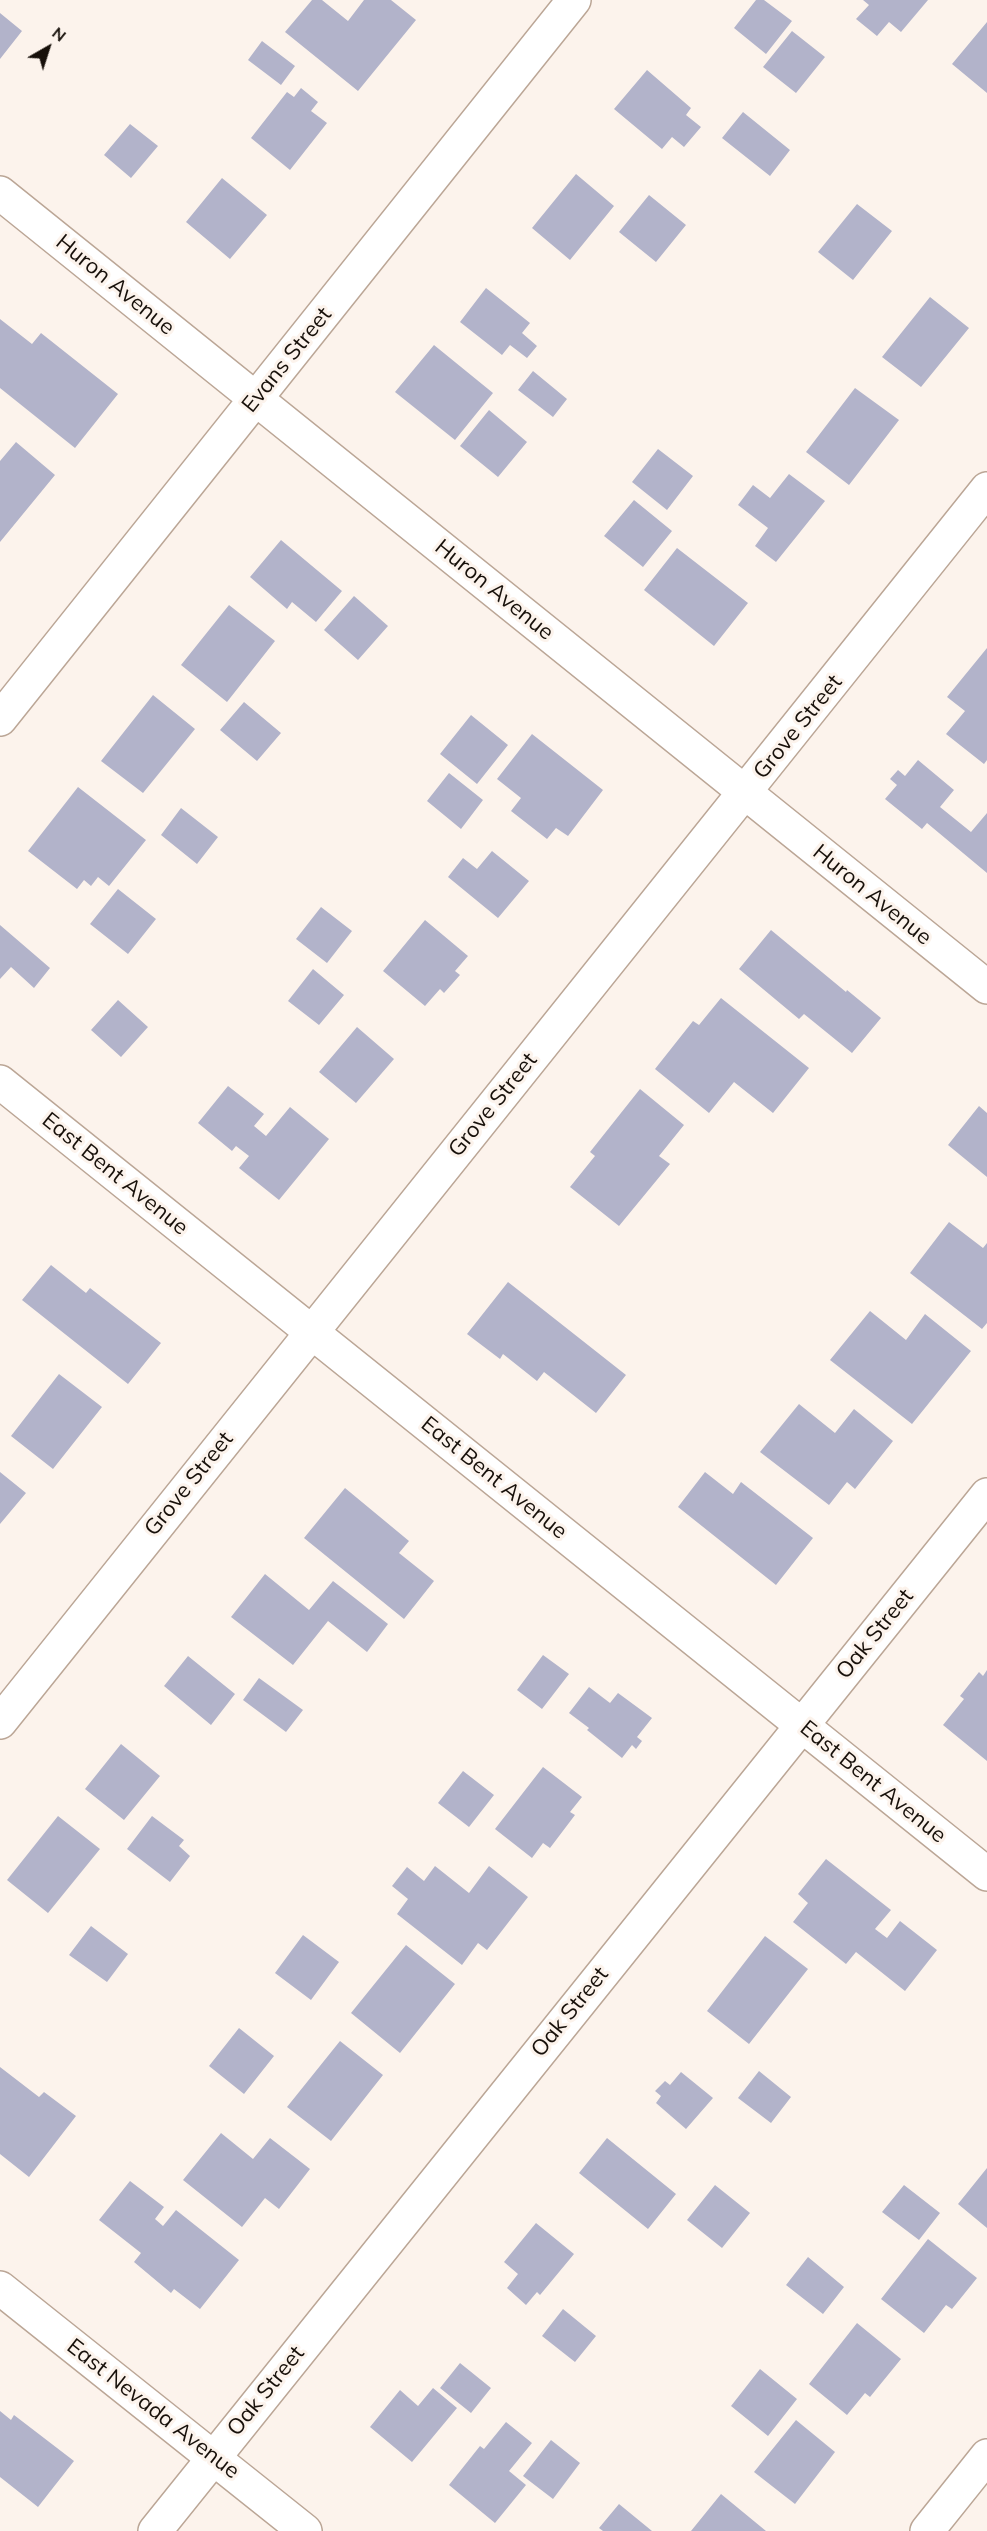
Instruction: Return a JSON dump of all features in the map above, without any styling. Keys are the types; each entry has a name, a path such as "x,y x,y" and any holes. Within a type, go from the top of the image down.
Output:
{"street":[{"name":"Evans Street","path":"0,719 574,0"},
{"name":"Huron Avenue","path":"0,193 987,987"},
{"name":"Grove Street","path":"0,1722 987,489"},
{"name":"East Bent Avenue","path":"0,1082 987,1874"},
{"name":"Oak Street","path":"155,2531 987,1495"},
{"name":"East Nevada Avenue","path":"0,2288 305,2531"},
{"path":"927,2531 987,2456"}],"building":[{"path":"312,0 322,0 348,21 364,0 391,0 416,20 358,91 285,32"},
{"path":"756,0 764,0 792,21 766,54 734,28"},
{"path":"863,0 928,0 901,32 889,22 877,36 856,19 869,5"},
{"path":"0,13 22,31 0,59"},
{"path":"987,22 987,93 952,64"},
{"path":"792,31 825,57 796,93 763,67"},
{"path":"262,41 295,66 281,85 248,60"},
{"path":"647,70 691,108 686,115 701,127 684,147 672,137 662,149 614,109"},
{"path":"301,88 318,102 311,111 327,123 290,170 251,138 287,92 294,97"},
{"path":"743,112 790,150 770,176 722,138"},
{"path":"130,124 158,146 131,178 104,155"},
{"path":"576,174 614,206 570,260 532,228"},
{"path":"222,178 267,215 230,259 186,222"},
{"path":"649,195 686,225 656,262 619,232"},
{"path":"857,204 892,231 853,280 818,252"},
{"path":"486,288 530,323 522,333 537,346 527,358 510,345 502,355 460,322"},
{"path":"930,297 969,328 921,387 882,357"},
{"path":"0,319 32,344 41,333 118,394 75,448 0,388"},
{"path":"434,345 493,393 455,440 395,392"},
{"path":"533,371 567,399 553,417 518,390"},
{"path":"855,388 899,420 849,485 806,452"},
{"path":"489,410 527,442 498,477 460,446"},
{"path":"16,442 55,475 0,542 0,461"},
{"path":"658,449 693,476 667,510 632,482"},
{"path":"789,474 825,501 776,562 755,546 768,528 738,505 753,485 770,498"},
{"path":"634,500 672,531 643,567 604,536"},
{"path":"281,540 342,591 316,622 292,602 287,609 250,577"},
{"path":"677,548 748,603 714,646 644,590"},
{"path":"354,596 388,626 358,660 324,630"},
{"path":"229,605 275,641 227,702 181,665"},
{"path":"987,648 987,760 984,764 946,734 965,711 947,697"},
{"path":"153,695 195,729 143,793 101,761"},
{"path":"244,702 281,733 257,761 220,730"},
{"path":"471,715 508,745 477,784 440,754"},
{"path":"532,734 603,790 568,836 556,828 547,839 511,811 521,798 497,779"},
{"path":"918,760 954,790 940,807 971,832 987,813 987,873 927,823 922,829 885,799 897,785 890,779 898,770 905,776"},
{"path":"449,773 483,800 461,829 427,801"},
{"path":"78,787 146,840 109,886 98,877 91,886 84,880 77,889 28,851"},
{"path":"181,808 218,837 197,864 161,835"},
{"path":"492,851 529,881 498,918 448,877 463,858 477,869"},
{"path":"118,889 156,919 128,954 90,924"},
{"path":"321,907 352,931 327,963 296,939"},
{"path":"425,920 468,956 455,971 460,975 444,993 440,989 425,1006 383,971"},
{"path":"0,925 50,968 34,988 11,967 0,979"},
{"path":"771,930 881,1018 852,1053 804,1014 799,1019 739,969"},
{"path":"313,969 344,995 319,1025 288,1001"},
{"path":"721,998 809,1068 773,1113 734,1082 709,1113 655,1069 693,1021 699,1025"},
{"path":"118,1000 148,1027 121,1057 91,1030"},
{"path":"357,1027 394,1059 356,1103 319,1072"},
{"path":"228,1086 264,1114 254,1126 266,1136 290,1107 329,1139 279,1200 239,1168 249,1156 236,1146 232,1151 198,1123"},
{"path":"640,1089 684,1125 659,1156 670,1164 619,1226 570,1187 595,1156 590,1152"},
{"path":"979,1106 987,1113 987,1177 948,1145"},
{"path":"949,1222 983,1248 987,1243 987,1323 982,1329 910,1273"},
{"path":"51,1265 86,1293 90,1288 161,1343 128,1384 22,1300"},
{"path":"508,1282 626,1375 596,1413 544,1372 537,1381 503,1354 500,1359 467,1334"},
{"path":"870,1311 906,1340 925,1314 971,1351 912,1424 830,1360"},
{"path":"59,1374 102,1407 53,1469 11,1436"},
{"path":"799,1404 835,1433 854,1409 893,1441 855,1489 847,1482 829,1505 760,1452"},
{"path":"0,1472 26,1493 0,1524"},
{"path":"705,1472 733,1494 741,1482 813,1538 776,1585 678,1507"},
{"path":"345,1488 409,1541 399,1553 434,1581 404,1619 304,1538"},
{"path":"265,1574 309,1610 333,1581 388,1624 367,1652 328,1621 293,1665 231,1617"},
{"path":"543,1655 569,1674 542,1709 517,1690"},
{"path":"188,1656 235,1694 211,1725 164,1686"},
{"path":"987,1670 987,1761 943,1725 964,1699 960,1696 979,1672 983,1676"},
{"path":"259,1678 303,1710 286,1732 243,1700"},
{"path":"589,1687 610,1703 618,1693 652,1718 637,1737 642,1741 636,1749 632,1745 622,1758 569,1713"},
{"path":"121,1744 160,1776 124,1820 85,1789"},
{"path":"543,1767 582,1797 570,1812 575,1815 550,1848 543,1843 532,1858 495,1829"},
{"path":"463,1771 494,1795 469,1827 438,1803"},
{"path":"58,1816 100,1849 48,1913 7,1880"},
{"path":"152,1816 184,1840 179,1846 190,1856 170,1882 127,1849"},
{"path":"826,1859 891,1910 875,1929 887,1938 900,1921 937,1950 905,1991 856,1952 846,1964 793,1922 808,1903 798,1894"},
{"path":"435,1866 469,1893 489,1866 528,1897 487,1950 478,1943 462,1965 397,1914 408,1899 392,1886 407,1867 424,1881"},
{"path":"91,1926 128,1954 107,1982 69,1955"},
{"path":"303,1935 339,1962 311,2000 275,1973"},
{"path":"765,1936 808,1969 749,2044 707,2011"},
{"path":"406,1945 455,1984 400,2053 351,2013"},
{"path":"239,2028 274,2056 244,2094 209,2066"},
{"path":"340,2041 383,2075 331,2141 287,2107"},
{"path":"0,2067 39,2097 44,2092 76,2116 29,2177 0,2154"},
{"path":"759,2071 791,2097 771,2123 738,2098"},
{"path":"681,2072 713,2098 686,2129 656,2103 661,2096 655,2091 665,2081 670,2085"},
{"path":"221,2133 253,2159 270,2138 310,2169 279,2209 265,2198 242,2227 183,2180"},
{"path":"607,2138 676,2194 648,2229 579,2173"},
{"path":"987,2168 987,2228 958,2204"},
{"path":"130,2181 164,2207 155,2219 163,2226 176,2210 239,2260 200,2309 174,2289 171,2293 134,2262 141,2253 99,2220"},
{"path":"715,2185 750,2213 722,2248 687,2220"},
{"path":"904,2185 940,2213 919,2240 882,2212"},
{"path":"536,2223 574,2254 540,2295 537,2292 526,2305 507,2288 518,2274 504,2262"},
{"path":"928,2239 977,2278 952,2309 946,2305 924,2333 881,2299"},
{"path":"808,2257 844,2287 823,2314 786,2285"},
{"path":"563,2309 596,2336 575,2362 542,2336"},
{"path":"857,2323 901,2359 870,2397 865,2393 847,2415 809,2384"},
{"path":"460,2363 491,2388 471,2413 440,2388"},
{"path":"760,2369 797,2399 768,2436 731,2406"},
{"path":"433,2388 457,2408 412,2462 370,2427 400,2390 418,2406"},
{"path":"0,2411 11,2420 14,2415 74,2461 38,2507 0,2477"},
{"path":"796,2420 835,2452 795,2504 754,2472"},
{"path":"506,2422 532,2443 509,2471 526,2485 495,2523 449,2485 480,2446 484,2449"},
{"path":"551,2440 580,2463 553,2499 523,2476"},
{"path":"721,2494 766,2531 691,2531"},
{"path":"619,2504 652,2531 603,2531 599,2528"}]}
